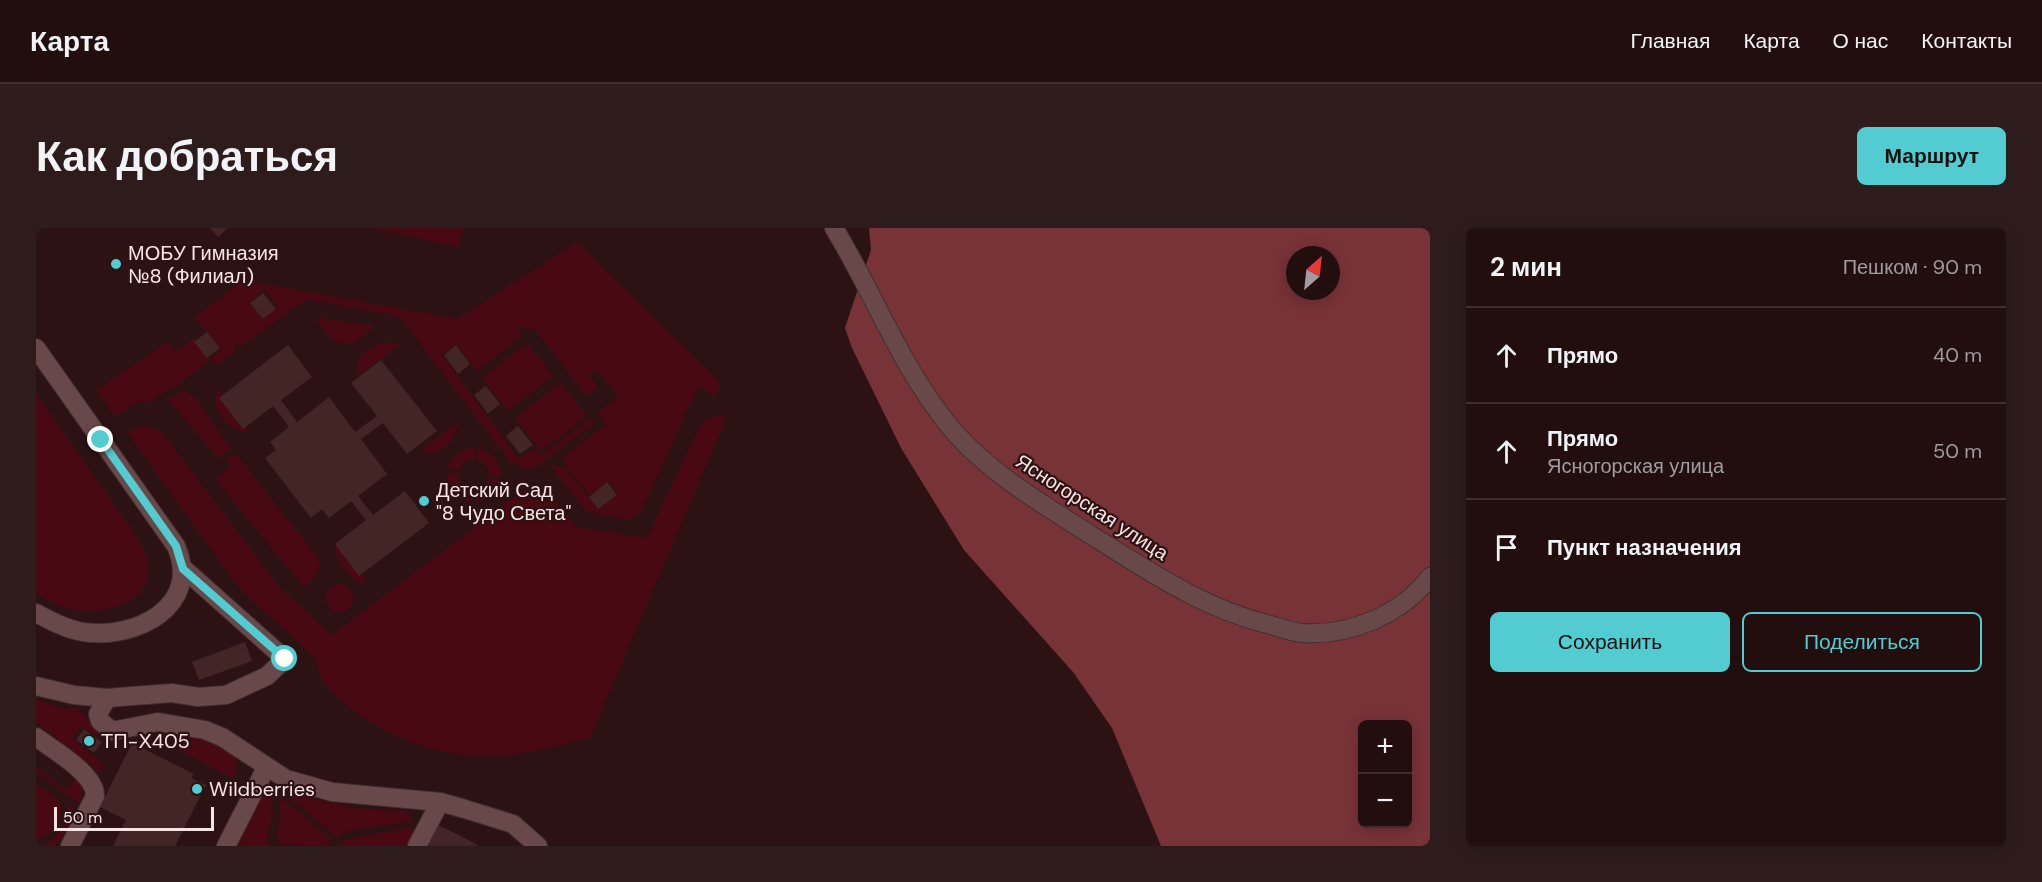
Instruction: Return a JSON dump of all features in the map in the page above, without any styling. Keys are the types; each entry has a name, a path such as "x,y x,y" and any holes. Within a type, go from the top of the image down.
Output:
{"street":[{"name":"Ясногорская улица","path":"834,228 909,370 957,435 1013,486 1183,593 1245,619 1302,633 1357,627 1377,619 1421,589 1430,577"},
{"path":"36,348 176,546 183,569 183,580 178,594 165,611 135,628 111,632 84,632 57,624 36,613"},
{"path":"36,686 74,695 108,698 172,693 198,697 226,695 267,676 285,659 183,569"},
{"path":"108,698 98,714 105,728 112,731 158,722 205,730 222,737 286,779 332,792 440,802 513,824 538,846"},
{"path":"36,737 86,775 95,789 95,796 70,846"},
{"path":"225,846 266,768"},
{"path":"417,846 440,802"}],"shaded area":[{"path":"371,228 463,228 459,247"},
{"path":"869,228 1430,228 1430,846 1161,846 1112,728 1073,672 964,550 901,448 852,348 845,328 871,250"},
{"path":"577,242 721,383 716,396 698,386 641,512 630,520 586,511 550,465 564,467 598,509 618,493 609,481 590,496 564,463 567,461 561,459 606,424 598,413 619,396 596,369 589,375 598,387 586,396 535,329 516,327 522,336 477,371 456,344 441,354 519,459 535,448 541,456 592,417 595,422 542,463 534,468 523,469 515,462 512,464 404,322 395,315 311,300 302,302 240,347 236,343 233,346 237,350 217,365 211,358 222,349 195,317 243,280 458,319","holes":["264,289 277,305 266,315 267,318 252,299"]},
{"path":"322,318 374,326 356,342 343,344 332,339 317,322"},
{"path":"194,338 211,359 175,387 149,402 138,401 115,417 97,390 168,342 176,352"},
{"path":"388,342 400,344 359,375 358,362 361,356 375,346"},
{"path":"527,343 553,376 508,411 482,378"},
{"path":"561,383 586,416 541,451 515,418"},
{"path":"217,389 249,432 235,428 223,418 216,404"},
{"path":"185,392 193,396 231,449 218,458 168,399"},
{"path":"36,394 137,537 146,555 148,574 143,588 134,598 121,605 90,611 75,610 58,605 36,593"},
{"path":"728,414 590,738 537,750 496,756 460,754 416,744 375,725 356,712 323,681 317,661 313,656 234,581 127,432 144,425 161,431 279,587 332,635 529,486 548,491 576,527 647,538 700,425 708,418"},
{"path":"459,421 456,432 446,446 430,454 421,450"},
{"path":"479,447 496,458 502,478 490,476 486,465 477,459"},
{"path":"475,448 474,459 464,463 459,470 447,468 458,454"},
{"path":"235,453 318,558 318,571 304,587 215,479 231,467 226,460"},
{"path":"446,473 458,474 460,482 471,490 469,502 451,490"},
{"path":"489,478 502,481 491,496 473,503 474,491 483,487"},
{"path":"340,544 367,580 361,584 348,573 341,563 335,547"},
{"path":"339,584 349,588 353,598 349,608 339,612 329,608 325,598 329,588"},
{"path":"36,700 67,709 75,707 90,721 99,738 81,726 72,739 104,764 100,772 36,722"},
{"path":"194,738 217,740 236,756 237,770 233,778 180,750"},
{"path":"36,767 66,790 76,778 83,788 81,805 36,771"},
{"path":"36,784 55,797 61,808 61,814 51,831 36,841"},
{"path":"269,786 273,793 270,829 267,830 268,846 234,846 264,789"},
{"path":"284,792 361,809 405,811 413,821 348,831 336,837"},
{"path":"281,797 332,840 328,846 277,844"},
{"path":"67,804 79,812 56,846 44,846 61,828"},
{"path":"410,827 414,831 407,846 337,846 345,840"}],"building":[{"path":"210,228 228,228 218,237"},
{"path":"263,293 276,309 263,319 250,303"},
{"path":"207,332 220,348 207,358 194,342"},
{"path":"288,345 312,377 281,400 297,422 329,397 355,432 377,416 351,383 381,360 437,431 407,454 383,423 361,439 387,474 358,496 373,515 405,491 429,523 359,576 335,544 366,520 351,501 329,518 322,509 311,518 265,458 276,450 270,442 289,427 273,406 243,429 219,398"},
{"path":"456,345 470,364 458,374 444,355"},
{"path":"486,386 500,404 488,414 474,395"},
{"path":"518,426 533,445 520,454 506,436"},
{"path":"607,482 617,495 598,509 589,497"},
{"path":"245,642 252,661 199,680 192,662"},
{"name":"ТП-Х405","path":"84,729 102,742 94,753 76,740"},
{"path":"132,743 194,774 191,778 206,785 175,846 113,846 126,820 100,807"},
{"path":"438,825 461,836 479,846 428,846"}],"place":[{"name":"МОБУ Гимназия №8 (Филиал)","path":"116,264"},
{"name":"Детский Сад \"8 Чудо Света\"","path":"424,501"},
{"name":"ТП-Х405","path":"89,741"},
{"name":"Wildberries","path":"197,789"}],"route":[{"path":"101,440 176,546 182,559 183,569 285,659"}]}
